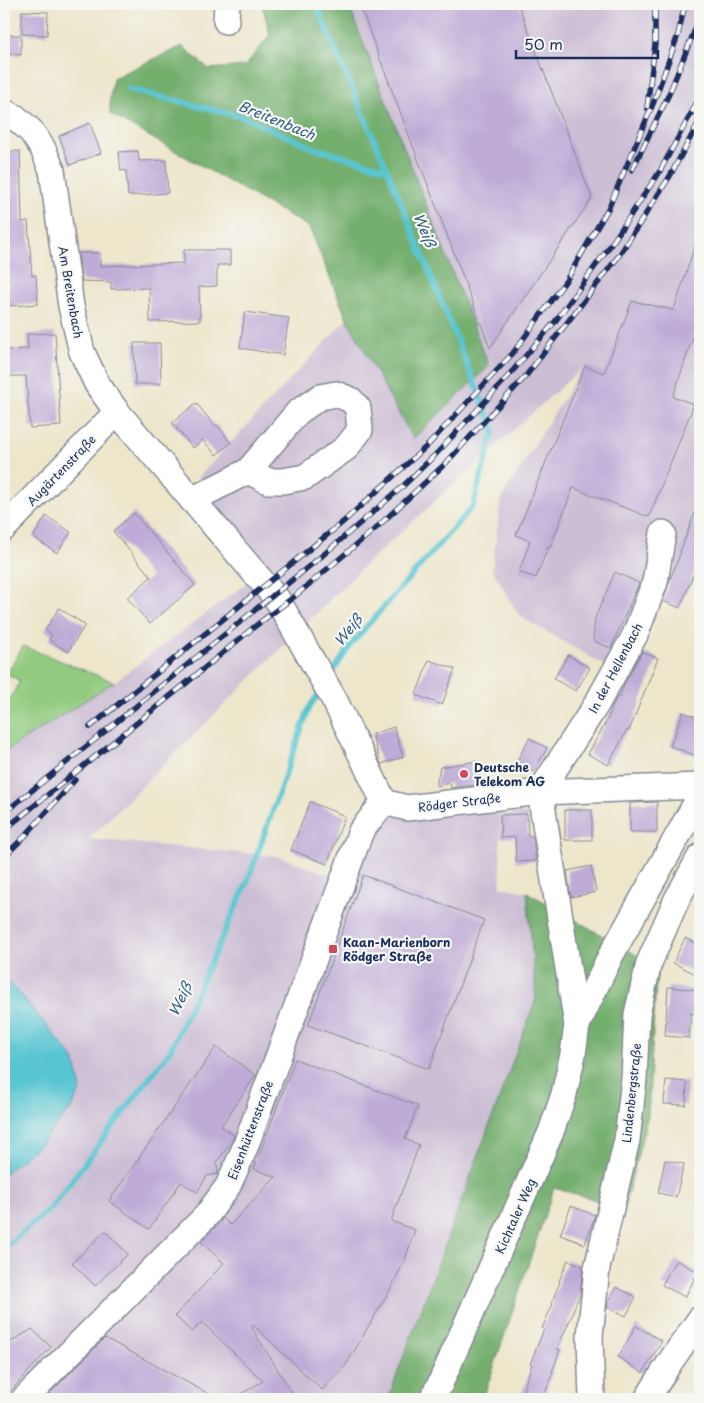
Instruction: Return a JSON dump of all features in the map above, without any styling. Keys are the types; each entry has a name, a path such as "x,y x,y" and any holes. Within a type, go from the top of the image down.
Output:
{"street":[{"name":"Am Breitenbach","path":"4,112 31,130 43,149 52,170 71,306 82,352 97,384 117,412 276,599 336,701 384,802"},
{"name":"Augärtenstraße","path":"4,528 117,412"},
{"path":"192,500 248,471"},
{"name":"In der Hellenbach","path":"540,792 596,705 635,635 655,582 663,533"},
{"name":"Rödger Straße","path":"384,802 407,808 540,792 700,786"},
{"name":"Kichtaler Weg","path":"576,1025 611,955 695,805 700,786"},
{"name":"Kichtaler Weg","path":"432,1399 552,1132 564,1094 573,1054 576,1025 540,792"},
{"name":"Eisenhüttenstraße","path":"24,1399 207,1215 228,1186 244,1150 362,831 384,802"},
{"name":"Lindenbergstraße","path":"592,1399 590,1336 597,1268 627,1140 634,1079 637,1014 650,963 677,898 700,857"},
{"path":"647,1399 700,1319"}],"shaded area":[{"path":"350,4 700,4 700,568 675,561 623,676 519,616 492,569 501,499 583,367 366,564 89,839 278,856 343,880 384,802 499,797 501,887 527,892 536,999 388,1399 4,1399 4,752 114,682 270,566 194,482 347,319 413,438"}],"green space":[{"path":"262,4 350,4 352,14 489,366 413,439 347,319 309,227 110,114 113,78 182,46 209,69 245,66 270,35"},
{"path":"23,646 114,682 4,752 4,710 20,681 7,674"},
{"path":"527,892 657,967 648,1115 624,1208 554,1188 483,1399 388,1399 536,999"}],"water":[{"path":"4,978 22,996 74,1059 81,1089 71,1109 38,1146 4,1174"}],"building":[{"path":"359,4 518,4 592,198 490,348"},
{"path":"22,11 48,12 47,35 22,34"},
{"path":"4,35 21,35 21,55 4,54"},
{"path":"90,123 101,153 70,165 59,136"},
{"path":"20,151 22,222 28,221 32,276 36,275 38,304 10,306 8,275 4,275 4,247 8,247 4,208 4,152"},
{"path":"138,151 139,161 166,160 168,193 128,196 126,170 121,171 119,152"},
{"path":"697,239 700,240 700,325 697,325 673,397 694,404 649,517 573,488 550,548 548,547 536,578 519,572 530,541 516,535 585,366 604,373 632,301 674,310"},
{"path":"184,250 230,250 230,265 217,265 217,286 199,287 200,321 150,322 149,288 111,289 111,282 82,281 78,253 100,253 100,266 184,263"},
{"path":"245,312 289,318 283,355 240,348"},
{"path":"55,333 61,426 30,428 26,376 4,376 4,350 28,349 27,334"},
{"path":"134,343 160,343 161,384 135,384"},
{"path":"196,403 231,443 216,455 203,440 193,448 172,423"},
{"path":"699,502 700,557 680,608 663,601"},
{"path":"134,513 195,585 150,624 127,598 151,577 113,531"},
{"path":"46,516 71,532 57,553 33,537"},
{"path":"615,572 639,583 611,648 593,641 595,618"},
{"path":"59,608 85,625 68,652 49,640 52,635 45,630"},
{"path":"642,652 658,658 629,731 627,730 608,765 588,754"},
{"path":"568,655 590,668 576,691 554,679"},
{"path":"429,660 455,669 442,705 416,695"},
{"path":"683,712 700,718 700,748 697,756 670,746"},
{"path":"394,727 403,757 381,764 372,734"},
{"path":"529,738 547,748 534,772 516,763"},
{"name":"Deutsche Telekom AG","path":"477,761 481,784 451,788 450,783 436,786 440,767"},
{"path":"310,802 345,816 327,864 291,850"},
{"path":"657,802 657,832 630,832 630,803"},
{"path":"565,810 592,810 592,840 565,840"},
{"path":"527,814 528,836 532,836 536,861 516,862 515,837 501,838 500,815"},
{"path":"591,866 596,892 571,897 567,871"},
{"path":"363,875 484,920 429,1069 308,1025"},
{"path":"685,938 700,945 700,976 673,963"},
{"path":"668,987 699,990 697,1014 691,1013 689,1038 665,1036"},
{"path":"216,1047 256,1075 221,1126 234,1135 232,1141 217,1162 218,1174 207,1176 197,1192 181,1182 149,1229 109,1201"},
{"path":"295,1059 418,1106 405,1139 419,1145 391,1221 415,1230 405,1260 391,1288 346,1365 322,1390 253,1325 251,1327 296,1399 233,1399 263,1381 202,1322 192,1332 175,1316 224,1263 201,1242 223,1218 230,1225 276,1177 254,1169"},
{"path":"666,1080 687,1082 686,1105 664,1104"},
{"path":"665,1160 684,1164 676,1197 658,1193"},
{"path":"571,1206 595,1215 585,1244 560,1235"},
{"path":"105,1231 128,1254 95,1286 72,1263"},
{"path":"568,1260 583,1266 580,1294 557,1349 560,1350 543,1399 520,1399 532,1364 530,1364 544,1329 542,1328 553,1304 551,1304"},
{"path":"676,1260 698,1272 685,1297 662,1285"},
{"path":"616,1287 636,1297 626,1316 607,1307"},
{"path":"636,1326 662,1341 643,1373 618,1357"},
{"path":"32,1329 51,1347 4,1398 4,1346"},
{"path":"105,1338 151,1363 218,1399 44,1399"}],"waterway":[{"name":"Weiß","path":"317,4 494,430 473,506 352,643 329,678"},
{"name":"Breitenbach","path":"128,89 243,117 314,148 387,169"},
{"name":"Weiß","path":"4,1248 50,1209 170,1051 247,883 309,708 321,690"}],"railway":[{"path":"647,108 655,44 655,4"},
{"path":"90,727 343,522 429,444 513,353 567,279 609,207 653,104 678,35 685,4"},
{"path":"632,170 669,94 700,17"},
{"path":"4,813 323,555 401,488 437,453 504,381 554,323 610,246 660,171 700,97"},
{"path":"4,830 254,627 295,596 375,529 446,463 525,377 618,257 670,176 700,120"},
{"path":"4,857 75,780"}],"place":[{"name":"Deutsche Telekom AG","path":"464,774"},
{"name":"Kaan-Marienborn Rödger Straße","path":"333,949"}]}
